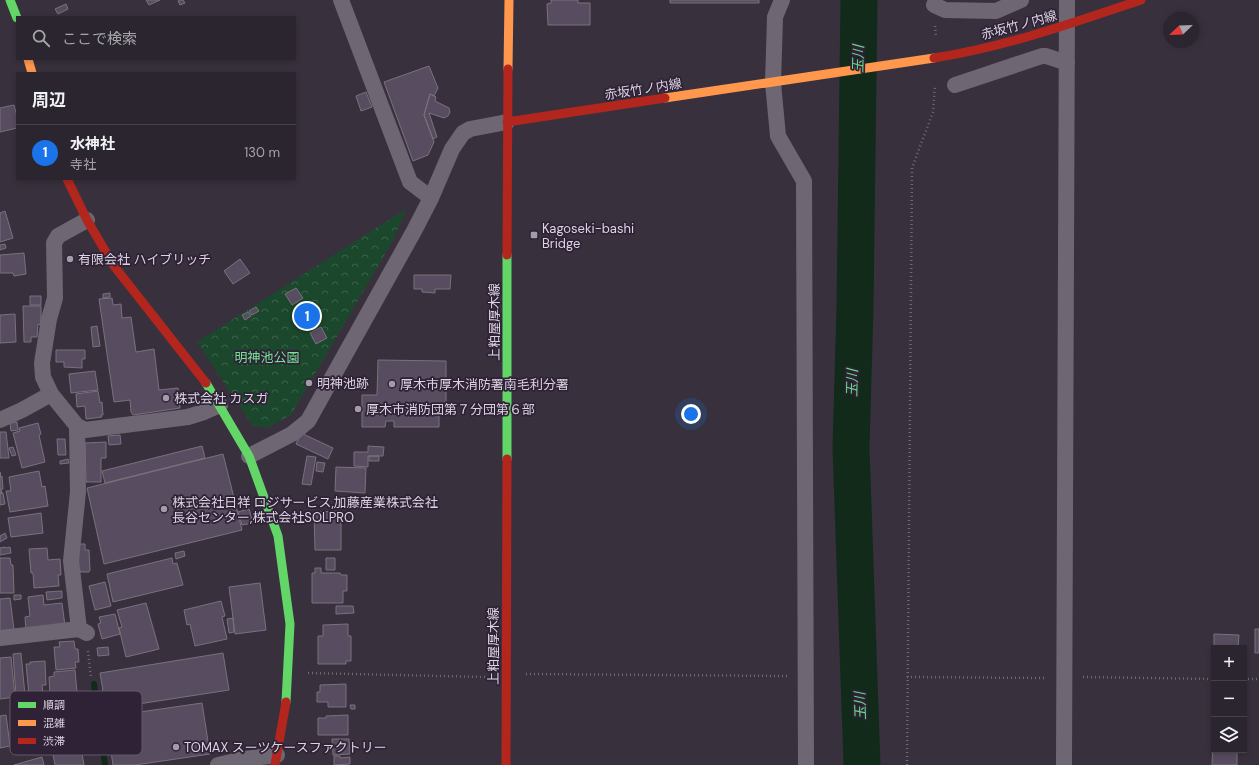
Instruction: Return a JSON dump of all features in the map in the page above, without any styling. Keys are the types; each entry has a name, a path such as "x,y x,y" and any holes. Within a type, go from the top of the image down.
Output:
{"street":[{"path":"10,0 16,16"},
{"path":"341,0 410,182 431,198"},
{"name":"上粕屋厚木線","path":"506,765 507,122 509,0"},
{"path":"782,0 775,17 778,82 778,136 804,181 806,765"},
{"path":"934,5 945,10 996,11 1021,0"},
{"path":"1064,765 1067,0"},
{"name":"赤坂竹ノ内線","path":"507,122 938,57 995,45 1067,26 1141,0"},
{"path":"955,85 1042,56 1067,63"},
{"path":"28,60 32,72"},
{"path":"249,456 292,434 308,420 414,231 431,198 452,149 463,133 470,129 507,122"},
{"path":"67,180 87,220 114,266 202,376 220,405 249,456 278,536 290,624 286,704 276,760 244,759 218,765"},
{"path":"87,220 58,236 54,243 55,298 49,319 42,363 43,376 51,394 77,426 85,430 188,417 220,405"},
{"path":"0,420 51,394"},
{"path":"0,638 83,631 71,561 78,492 77,426"}],"path":[{"path":"907,765 912,168 933,112 938,57 934,5"},
{"path":"83,631 91,678"},
{"path":"288,672 506,675 805,676"},
{"path":"1247,679 1259,679"}],"green space":[{"name":"明神池公園","path":"406,209 392,242 291,415 267,428 252,425 197,342"}],"building":[{"path":"146,0 160,0 149,5"},
{"path":"183,0 185,3 180,5 178,1"},
{"path":"551,0 578,0 578,3 590,3 590,25 548,25 547,4 551,3"},
{"path":"670,0 759,0 759,3 670,3"},
{"path":"66,4 68,9 58,14 55,9"},
{"path":"429,66 438,88 434,96 430,94 424,115 434,142 428,155 413,161 384,82"},
{"path":"366,92 372,107 361,111 356,96"},
{"path":"430,94 436,97 435,101 449,108 450,112 448,116 444,118 429,113 437,137 433,139 424,115"},
{"path":"14,105 16,112 16,128 0,132 0,108"},
{"path":"5,211 13,238 0,242 0,213"},
{"path":"5,244 6,248 0,250 0,245"},
{"path":"24,253 26,274 14,276 13,273 0,273 0,255"},
{"path":"240,259 250,273 233,284 224,271"},
{"path":"414,275 451,275 450,289 435,289 435,293 422,292 422,289 414,289"},
{"path":"296,288 303,298 292,305 285,294"},
{"path":"110,293 110,297 103,298 103,294"},
{"path":"30,296 41,296 41,305 30,305"},
{"path":"112,298 113,305 121,304 122,318 131,317 136,352 154,349 159,390 178,388 180,408 133,415 131,412 130,400 114,402 99,299"},
{"path":"23,306 41,306 41,325 38,324 37,337 31,337 31,342 24,342"},
{"path":"256,307 259,311 252,315 249,311"},
{"path":"309,308 315,318 305,325 298,315"},
{"path":"248,312 251,316 245,320 242,315"},
{"path":"15,314 16,342 0,343 0,315"},
{"path":"97,326 100,346 93,347 91,327"},
{"path":"321,327 327,338 316,344 310,333"},
{"path":"56,350 85,350 85,359 82,359 82,368 64,367 64,362 56,362"},
{"name":"厚木市厚木消防署南毛利分署","path":"378,360 446,361 446,412 439,412 439,427 394,427 394,421 386,421 385,427 362,427 362,395 377,395"},
{"path":"95,371 98,390 71,393 69,374"},
{"path":"98,391 100,403 102,402 103,415 101,415 102,417 86,419 85,406 77,407 76,394"},
{"path":"17,422 18,430 11,431 10,423"},
{"path":"38,423 45,462 22,468 13,433 20,431 19,428"},
{"path":"0,432 6,432 9,458 0,458"},
{"path":"301,433 333,448 328,459 296,444"},
{"path":"120,435 121,444 109,445 108,436"},
{"path":"57,439 65,439 66,455 58,455"},
{"path":"106,442 106,458 101,458 101,482 86,482 85,443"},
{"path":"202,446 205,458 105,483 102,471"},
{"path":"368,446 384,447 383,456 368,456 368,467 354,466 354,452 368,452"},
{"path":"13,447 16,455 12,456 9,448"},
{"name":"株式会社日祥 ロジサービス,加藤産業株式会社 長谷センター,株式会社SOLPRO","path":"223,454 242,530 104,564 87,488"},
{"path":"307,456 316,457 311,485 302,484"},
{"path":"369,456 379,456 379,461 369,461"},
{"path":"68,459 69,463 60,464 60,461"},
{"path":"317,462 325,463 323,472 316,471"},
{"path":"336,467 366,468 365,493 335,491"},
{"path":"39,471 42,487 45,486 48,506 10,512 6,491 11,491 9,477"},
{"path":"0,472 1,477 2,476 2,493 0,493"},
{"path":"0,493 3,493 5,504 0,505"},
{"path":"249,509 253,523 242,525 238,512"},
{"path":"341,511 341,550 315,550 314,512"},
{"path":"41,513 43,533 11,537 8,518"},
{"path":"5,533 7,538 0,542 0,536"},
{"path":"77,544 85,544 85,550 89,550 89,572 80,572 80,570 78,570"},
{"path":"10,547 11,553 0,555 0,548"},
{"path":"47,548 48,560 60,559 61,575 58,575 59,586 34,588 29,549"},
{"path":"184,551 185,556 176,559 175,553"},
{"path":"0,558 10,558 11,565 13,565 14,593 0,593"},
{"path":"172,558 173,564 177,563 183,585 113,602 107,574"},
{"path":"326,558 335,558 335,570 326,570"},
{"path":"315,568 321,568 321,573 340,573 341,575 347,575 347,591 343,591 343,603 312,603 312,573 315,573"},
{"path":"105,582 111,606 95,610 89,586"},
{"path":"260,583 266,630 235,634 229,587"},
{"path":"62,591 62,598 47,600 46,592"},
{"path":"14,595 21,595 21,599 14,600"},
{"path":"43,595 44,605 62,603 65,626 26,631 25,617 30,616 28,597"},
{"path":"10,598 14,630 0,632 0,599"},
{"path":"221,601 225,616 222,617 227,639 195,646 190,624 187,625 184,610"},
{"path":"146,603 159,649 126,657 119,628 122,627 117,610"},
{"path":"336,606 353,606 354,613 336,614"},
{"path":"115,614 120,634 102,639 98,624 101,623 99,617"},
{"path":"233,618 234,632 229,633 227,619"},
{"path":"348,624 348,636 351,636 351,661 346,661 346,664 318,664 318,636 323,636 323,625"},
{"path":"1255,629 1259,629 1259,653 1255,653"},
{"path":"1214,634 1239,635 1238,645 1214,645"},
{"path":"74,641 75,649 78,649 79,662 75,662 76,668 56,670 54,647 60,647 59,642"},
{"path":"108,647 109,655 98,656 97,648"},
{"path":"21,653 25,691 16,691 13,654"},
{"path":"223,653 229,690 142,703 142,691 103,691 100,673"},
{"path":"11,657 14,691 10,691 10,698 0,699 0,658"},
{"path":"45,661 46,685 42,685 43,691 29,691 26,664 30,664 30,662"},
{"path":"75,670 77,691 50,691 49,677 54,676 54,672"},
{"path":"346,684 346,707 328,707 328,702 317,702 317,692 320,692 320,685"},
{"path":"202,703 210,754 135,765 113,765 112,755 142,755 142,712"},
{"path":"350,705 355,705 355,709 351,709"},
{"path":"6,715 10,746 0,748 0,716"},
{"path":"348,715 348,735 318,735 318,718"},
{"path":"332,739 349,739 350,754 333,755"},
{"path":"1213,753 1237,753 1237,765 1212,765"},
{"path":"53,755 82,755 84,765 55,765"},
{"path":"334,756 340,756 340,758 350,757 350,764 334,765"},
{"path":"42,757 44,765 14,765"}],"waterway":[{"name":"玉川","path":"859,0 855,307 851,448 862,765"},
{"path":"94,684 95,691"},
{"path":"104,755 105,765"}],"traffic: fast":[{"path":"10,0 16,16"},
{"path":"507,255 507,459"},
{"path":"206,383 249,456 278,536 290,624 286,702"}],"traffic: slow":[{"path":"508,69 509,0"},
{"path":"665,98 934,58"},
{"path":"28,60 32,72"}],"traffic: jam":[{"path":"934,58 987,48 1013,41 1064,26 1141,0"},
{"path":"507,255 508,69"},
{"path":"507,122 665,98"},
{"path":"67,180 87,220 114,266 206,383"},
{"path":"506,765 507,459"},
{"path":"275,765 286,702"}],"place":[{"name":"Kagoseki-bashi Bridge","path":"534,235"},
{"name":"有限会社 ハイブリッチ","path":"70,259"},
{"name":"水神社","path":"307,316"},
{"name":"明神池跡","path":"309,383"},
{"name":"厚木市厚木消防署南毛利分署","path":"392,384"},
{"name":"株式会社 カスガ","path":"166,398"},
{"name":"厚木市消防団第７分団第６部","path":"358,409"},
{"name":"株式会社日祥 ロジサービス,加藤産業株式会社 長谷センター,株式会社SOLPRO","path":"164,509"},
{"name":"TOMAX スーツケースファクトリー","path":"176,747"}]}
